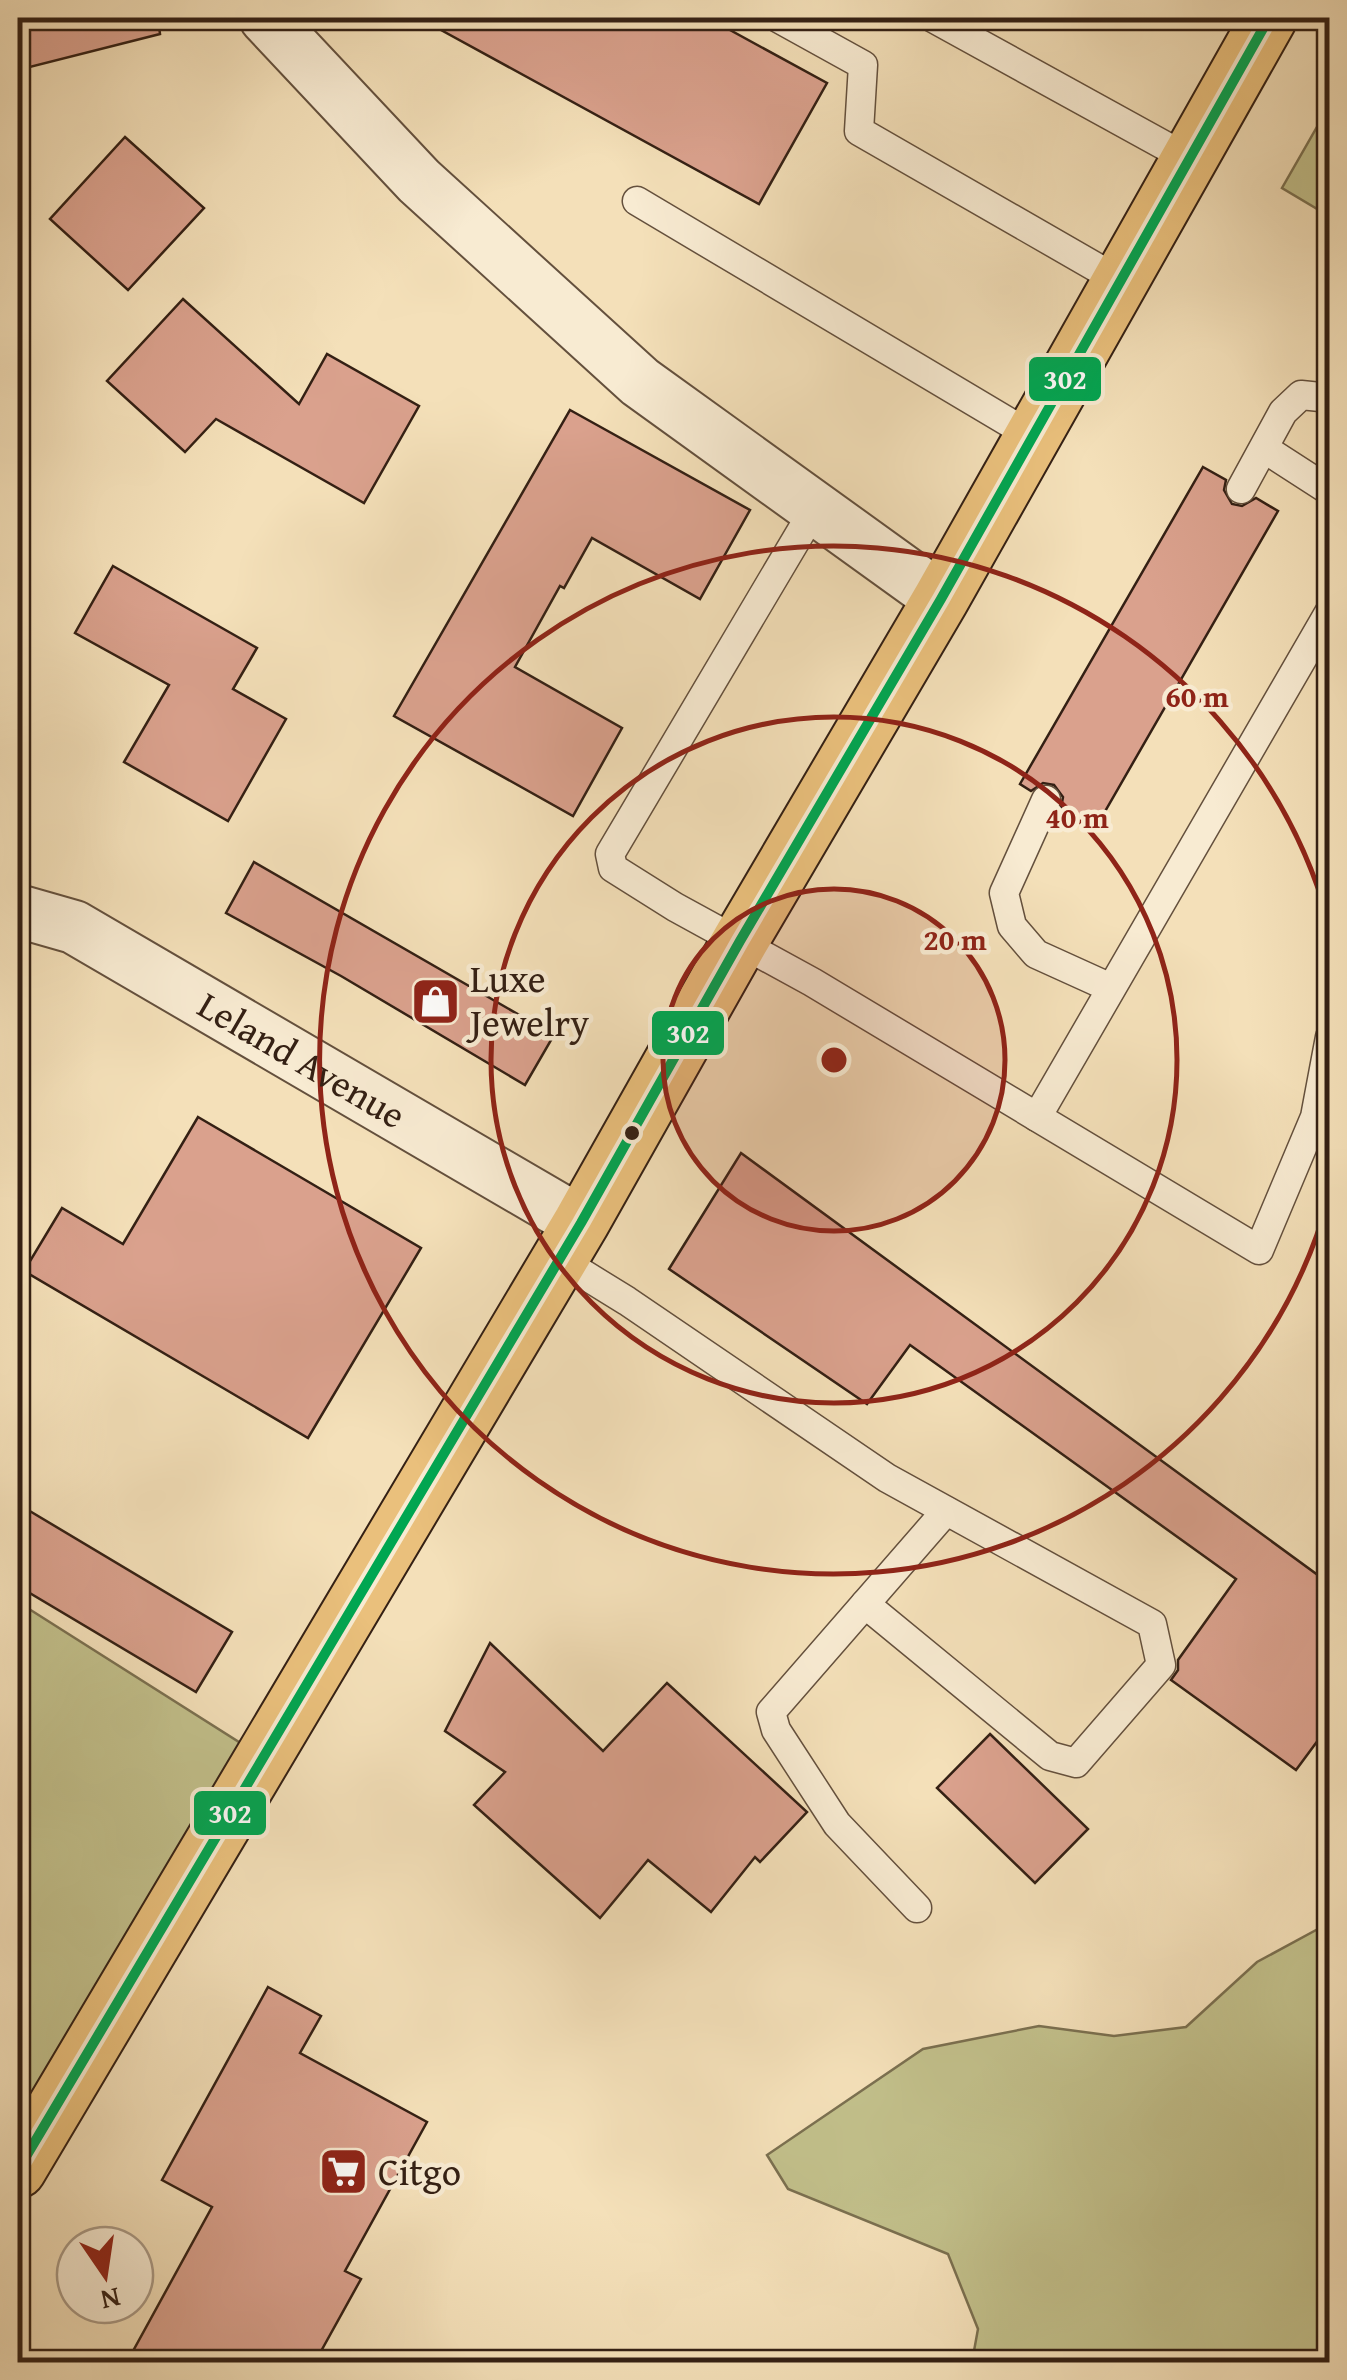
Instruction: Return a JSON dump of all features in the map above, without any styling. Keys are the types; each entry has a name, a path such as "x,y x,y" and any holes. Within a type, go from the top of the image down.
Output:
{"main road":[{"path":"18,2170 570,1241 1269,18"}],"street":[{"path":"266,18 419,182 640,382 940,599"},
{"name":"Leland Avenue","path":"18,911 74,928 570,1241"}],"lane":[{"path":"778,18 863,65 859,130 1120,282"},
{"path":"932,18 1189,159"},
{"path":"637,202 1032,436"},
{"path":"1241,489 1282,412 1300,395 1330,398"},
{"path":"1265,449 1330,491"},
{"path":"815,508 610,854 613,868 1259,1250 1315,1117 1330,1037"},
{"path":"1036,1116 1330,612"},
{"path":"1046,800 1004,892 1012,926 1036,954 1111,988"},
{"path":"570,1241 628,1301 887,1478 1152,1624 1161,1665 1076,1763 1050,1756 866,1604"},
{"path":"917,1908 837,1824 776,1730 771,1712 946,1511"}],"shaded area":[{"path":"1329,106 1329,216 1282,188"},
{"path":"18,1602 253,1751 18,2146"},
{"path":"1329,1923 1329,2362 972,2362 978,2329 948,2254 788,2189 767,2155 923,2049 1039,2026 1114,2036 1186,2027 1257,1962"}],"building":[{"path":"18,18 158,18 160,34 18,70"},
{"path":"419,18 708,18 827,83 759,204"},
{"path":"125,137 204,208 128,290 50,219"},
{"path":"183,299 299,404 327,354 419,406 364,503 216,419 185,452 107,381"},
{"path":"570,410 750,510 700,599 592,538 564,588 560,586 515,667 622,728 573,816 394,716"},
{"path":"1203,467 1226,480 1224,490 1232,504 1242,506 1256,498 1278,511 1096,827 1061,808 1063,797 1054,785 1043,783 1031,791 1020,784"},
{"path":"113,566 257,648 233,689 286,719 228,821 124,762 169,685 75,633"},
{"path":"254,862 554,1035 525,1085 226,913"},
{"path":"198,1117 421,1248 308,1438 24,1271 62,1208 123,1244"},
{"path":"741,1153 1330,1584 1330,1724 1296,1770 1171,1680 1178,1670 1178,1660 1236,1579 910,1345 867,1404 669,1269"},
{"path":"18,1504 232,1632 196,1692 18,1586"},
{"path":"490,1643 603,1751 667,1683 807,1812 760,1862 755,1857 711,1912 648,1860 600,1918 474,1805 505,1772 445,1731"},
{"path":"990,1734 1088,1829 1035,1883 937,1788"},
{"name":"Citgo","path":"268,1987 321,2016 300,2053 427,2122 345,2271 361,2279 315,2362 127,2362 147,2325 155,2325 155,2311 212,2207 162,2180"}],"transit line":[{"name":"302","path":"18,2170 581,1223 740,941 941,599 1269,18"}],"place":[{"name":"Luxe Jewelry","path":"435,1001"},
{"name":"Citgo","path":"343,2172"}]}
